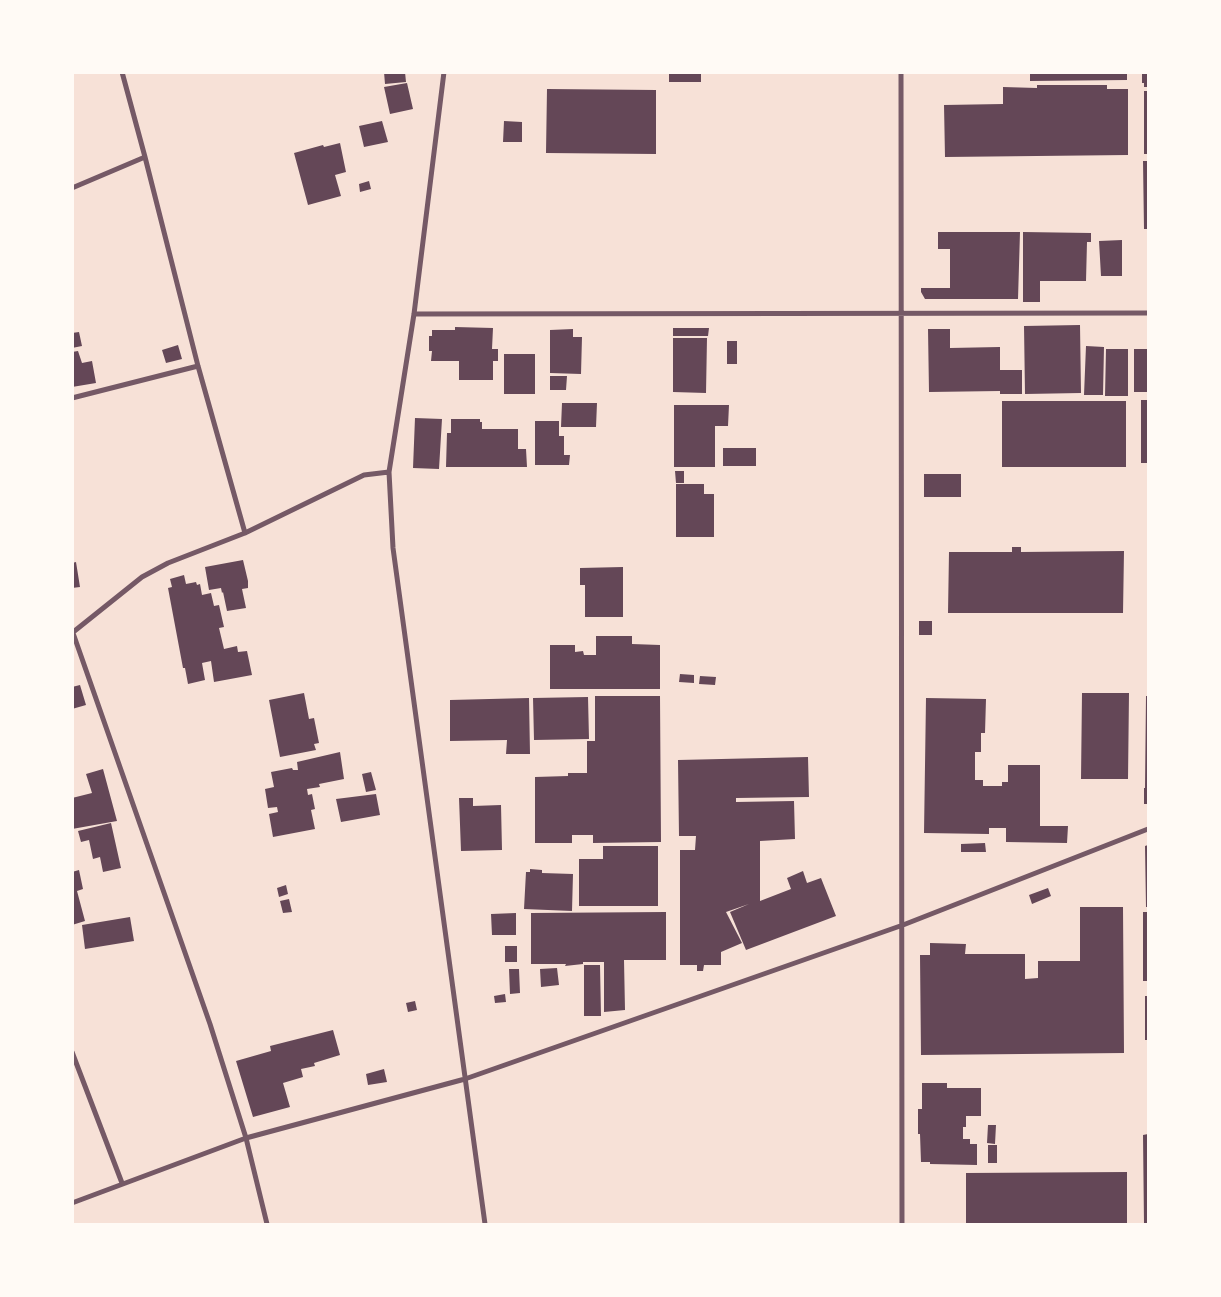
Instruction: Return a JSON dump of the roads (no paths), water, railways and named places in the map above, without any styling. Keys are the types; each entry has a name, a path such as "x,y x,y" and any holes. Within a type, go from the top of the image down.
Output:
{"street":[{"path":"122,72 198,366 245,533"},
{"path":"444,72 414,314 389,472 393,548 485,1224"},
{"path":"900,72 903,925 902,1224"},
{"path":"72,188 145,157"},
{"path":"414,314 1148,313"},
{"path":"72,398 198,366"},
{"path":"268,1224 246,1138 210,1024 73,633 142,577 168,563 245,533 364,475 389,472"},
{"path":"72,1203 246,1138 465,1078 903,925 1148,829"},
{"path":"72,1052 122,1183"}]}
